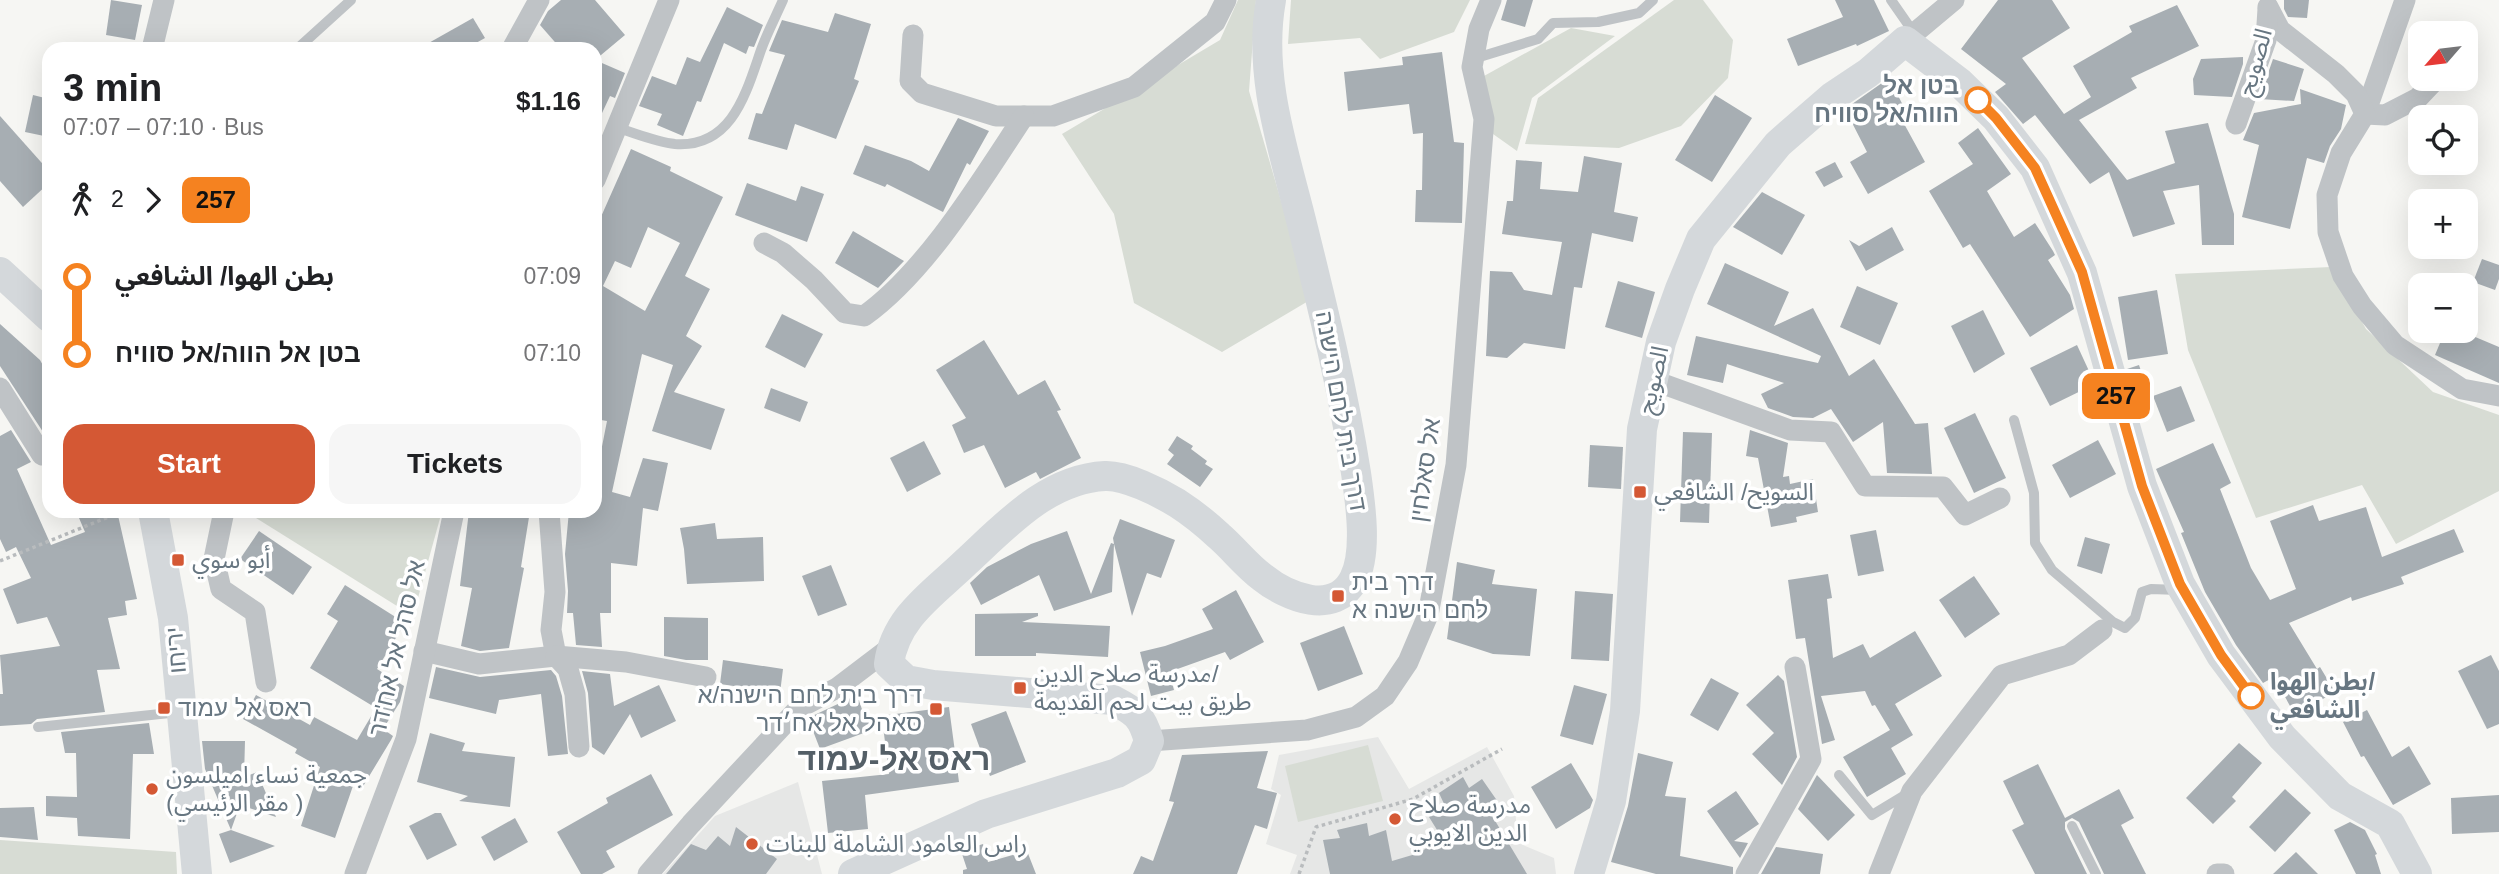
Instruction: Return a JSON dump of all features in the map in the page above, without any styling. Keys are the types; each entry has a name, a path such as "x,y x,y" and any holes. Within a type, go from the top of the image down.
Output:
{"street":[{"path":"154,42 164,0"},
{"path":"516,42 539,0"},
{"path":"602,164 669,0"},
{"path":"913,35 910,81 922,93 996,116 1054,116 1134,87 1215,22 1226,0"},
{"name":"דרך בית לחם הישנה","path":"891,647 903,621 1019,513 1049,493 1078,481 1107,476 1139,484 1176,502 1217,534 1262,578 1294,597 1325,601 1342,594 1354,579 1361,555 1359,497 1351,440 1321,301 1270,92 1266,25 1271,0"},
{"name":"אל סאלחין","path":"1149,741 1307,730 1356,717 1385,696 1408,662 1428,615 1456,466 1484,118 1472,67 1479,29 1491,0"},
{"name":"الصويح","path":"1590,874 1611,801 1625,711 1642,429 1661,342 1700,239 1778,144 1832,97 1868,73 1954,0"},
{"path":"2405,0 2365,114 2341,153 2327,195 2328,232 2343,276 2362,306 2395,345 2462,389 2499,396"},
{"path":"2268,3 2280,30 2336,74 2356,94 2365,114"},
{"name":"الصويح","path":"2236,124 2266,40 2268,3"},
{"path":"1909,37 1996,118 2035,168 2082,272 2142,486 2184,591 2221,655 2282,737 2340,796 2390,824 2417,874"},
{"path":"2365,114 2385,116 2418,98 2425,91"},
{"path":"764,243 783,253 845,313 864,316 878,306 916,268 983,179 1024,116"},
{"path":"0,272 42,311"},
{"path":"1653,380 1790,430 1831,432 1866,486 1943,487 1965,515 2000,498"},
{"path":"0,388 42,456"},
{"name":"יריחו","path":"154,518 173,618 197,874"},
{"path":"223,518 214,559 221,589 255,612 266,682"},
{"name":"אל סהל אל אח'דר","path":"355,874 405,739 452,518"},
{"path":"550,518 555,592 551,631 556,656 568,669 575,694 579,747"},
{"path":"1879,874 1912,791 2003,675 2068,655 2102,630"},
{"path":"853,874 986,814 1117,773 1140,760 1149,741 1144,722 1130,709 1113,700 933,685 906,680 889,664 891,647"},
{"path":"648,874 800,708 837,688 891,647"},
{"path":"424,651 479,664 556,656 626,662 706,677"},
{"path":"1746,874 1811,759 1795,667"},
{"path":"2217,874 2224,874"}],"lane":[{"path":"305,42 351,0"},
{"path":"618,128 674,144 702,142 724,128 746,95 762,46 783,0"},
{"path":"1474,59 1538,39 1553,23 1598,22 1639,13 1653,0"},
{"path":"1891,0 1909,37"},
{"path":"2014,421 2034,493 2035,543 2052,570 2113,622 2125,628 2135,618 2143,592 2151,589 2184,591"},
{"path":"38,727 182,712"},
{"path":"1839,775 1872,814 1912,791"},
{"path":"2072,826 2096,874"}],"path":[{"path":"0,561 106,518"},
{"path":"1299,874 1316,827 1413,799 1502,749"}],"shaded area":[{"path":"1238,0 1256,0 1249,91 1310,300 1222,352 1134,303 1114,214 1062,134 1220,40"},
{"path":"1291,0 1470,0 1454,32 1380,59 1360,38 1288,44"},
{"path":"1674,0 1703,0 1733,40 1728,78 1681,126 1619,148 1525,144 1538,98"},
{"path":"1571,28 1615,36 1532,98 1517,151 1493,134 1484,76"},
{"path":"2331,267 2366,329 2433,392 2499,415 2499,491 2396,544 2362,485 2256,518 2188,350 2175,274"},
{"path":"256,518 440,518 413,616"},
{"name":"مدرسة صلاح الدين الايوبي","path":"1378,737 1409,789 1487,747 1514,796 1518,843 1554,858 1556,874 1290,874 1297,855 1266,844 1281,795 1271,789 1279,755"},
{"path":"1368,745 1383,801 1298,822 1285,766"},
{"name":"راس العامود الشاملة للبنات","path":"798,782 822,874 663,874 715,816"},
{"path":"0,840 176,852 177,874 0,874"}],"building":[{"path":"111,0 142,5 135,40 106,35"},
{"path":"561,0 595,0 625,35 602,54 602,42 555,42 540,25 548,11"},
{"path":"1507,0 1533,0 1525,27 1501,20"},
{"path":"1835,0 1874,0 1889,31 1857,46 1856,44 1798,66 1787,39 1843,17"},
{"path":"1998,0 2052,0 2070,28 2022,58 2064,114 2091,97 2073,66 2132,32 2129,26 2177,5 2199,46 2131,78 2137,88 2079,120 2127,180 2175,163 2165,131 2208,123 2234,214 2234,245 2202,245 2199,185 2163,191 2175,224 2133,237 2109,172 2090,184 2035,115 2023,124 1995,92 2006,84 1961,49"},
{"path":"2284,0 2309,0 2307,18 2288,17"},
{"path":"727,7 763,25 754,47 749,46 746,54 724,43 701,102 697,101 683,136 657,125 662,114 639,106 652,76 676,85 687,57 700,62"},
{"path":"835,13 871,24 854,79 859,81 836,139 795,124 787,150 748,139 756,113 762,114 785,55 769,51 782,20 828,32"},
{"path":"473,18 485,38 478,42 430,42"},
{"path":"1442,52 1454,142 1464,143 1462,223 1415,222 1416,190 1422,190 1423,133 1413,134 1409,104 1348,111 1344,72 1403,65 1402,57"},
{"path":"2243,57 2232,97 2194,95 2193,79 2201,59"},
{"path":"2273,59 2304,69 2294,101 2259,99"},
{"path":"602,63 625,73 615,98 610,96 602,113"},
{"path":"1889,78 1909,117 1902,120 1925,162 1868,194 1850,162 1867,152 1845,109"},
{"path":"2300,89 2346,105 2341,129 2330,146 2324,163 2307,158 2290,229 2242,217 2259,145 2243,140 2254,113 2301,104"},
{"path":"33,95 42,97 42,136 25,132"},
{"path":"1715,95 1752,118 1712,182 1675,160"},
{"path":"0,116 42,163 42,189 23,207 0,181"},
{"path":"958,118 989,131 970,165 967,163 943,212 887,184 885,187 853,174 865,145 911,161 929,171"},
{"path":"1978,128 2011,174 1987,191 2014,237 2035,223 2055,255 2048,260 2070,295 2074,309 2030,337 1970,244 1963,248 1929,191 1973,164 1958,143"},
{"path":"631,149 671,167 670,171 723,197 685,276 710,289 686,336 702,346 674,392 725,409 711,450 652,431 673,365 642,354 612,492 630,497 643,458 668,463 658,511 643,508 637,566 611,563 611,613 600,613 602,647 576,645 573,613 567,613 565,554 568,518 602,518 602,446 607,421 602,420 602,214","holes":["648,227 680,243 645,311 603,286 615,261 631,268"]},
{"path":"1584,156 1622,163 1614,212 1638,217 1633,242 1592,233 1582,288 1574,287 1565,349 1524,343 1507,358 1486,356 1490,271 1512,272 1524,290 1552,295 1562,242 1502,234 1507,201 1513,201 1516,160 1542,162 1540,189 1578,192"},
{"path":"1835,162 1843,177 1824,187 1815,172"},
{"path":"747,183 796,201 801,186 824,194 807,242 735,215"},
{"path":"1762,192 1805,215 1782,255 1733,227"},
{"path":"1892,227 1904,250 1866,271 1849,240 1859,246"},
{"path":"853,231 904,261 878,288 835,263"},
{"path":"2482,259 2499,265 2499,279 2495,290 2478,284 2477,273"},
{"path":"1725,263 1789,292 1774,326 1813,308 1849,376 1874,359 1915,424 1928,423 1932,474 1887,473 1883,422 1853,442 1831,409 1813,418 1793,417 1768,408 1761,394 1784,383 1727,364 1723,383 1687,375 1696,336 1818,363 1821,356 1707,304"},
{"path":"1618,281 1655,292 1642,338 1605,327"},
{"path":"1857,286 1898,303 1880,345 1840,327"},
{"path":"2157,290 2168,354 2128,360 2118,297"},
{"path":"1983,310 2005,354 1974,373 1951,326"},
{"path":"782,314 823,334 805,368 765,347"},
{"path":"0,324 42,364 42,430 0,366"},
{"path":"2478,338 2499,347 2499,383 2435,355 2440,343 2478,343"},
{"path":"984,340 1018,395 1045,380 1081,458 1040,479 1036,472 1005,488 984,445 964,453 952,425 966,418 936,370"},
{"path":"2077,345 2095,384 2050,406 2030,368"},
{"path":"2139,365 2148,392 2135,396 2127,369"},
{"path":"2181,386 2195,421 2167,432 2153,396"},
{"path":"771,388 808,402 800,422 764,408"},
{"path":"1975,413 2006,478 1974,493 1944,428"},
{"path":"11,430 31,462 17,469 51,545 85,532 79,518 119,518 137,599 125,601 127,615 108,618 120,669 97,670 105,712 37,719 31,724 0,726 0,694 3,694 0,655 60,646 47,617 17,624 3,589 31,578 16,547 6,552 0,539 0,436"},
{"path":"1750,430 1788,443 1783,477 1789,476 1790,484 1813,479 1818,512 1796,517 1797,522 1771,527 1758,458 1746,456"},
{"path":"1683,432 1712,433 1709,523 1680,522"},
{"path":"1177,436 1193,446 1191,449 1213,469 1200,487 1167,464 1174,455 1168,450"},
{"path":"2098,440 2116,474 2070,498 2052,465"},
{"path":"924,441 941,474 907,492 890,458"},
{"path":"2213,443 2231,483 2220,489 2251,568 2270,600 2296,589 2270,521 2313,505 2319,521 2366,507 2382,557 2454,529 2464,552 2401,577 2404,584 2352,601 2351,597 2289,623 2317,669 2320,667 2335,692 2295,715 2274,677 2263,683 2236,645 2205,592 2181,533 2184,532 2156,469"},
{"path":"1590,445 1623,447 1621,489 1588,487"},
{"path":"468,518 529,518 521,567 524,568 509,648 480,651 461,646 472,588 460,586"},
{"path":"1120,519 1175,540 1161,578 1147,573 1132,616 1113,538"},
{"path":"715,523 717,539 763,537 764,581 687,584 680,528"},
{"path":"1876,530 1884,571 1858,576 1850,535"},
{"path":"259,531 312,567 293,595 240,559"},
{"path":"1067,531 1091,594 1111,543 1114,544 1112,592 1054,611 1039,575 981,605 970,583 987,567 1031,544"},
{"path":"2085,537 2110,544 2102,574 2077,566"},
{"path":"1457,562 1495,570 1492,584 1537,589 1530,656 1493,654 1447,639"},
{"path":"831,565 847,605 818,616 802,576"},
{"path":"1828,574 1832,598 1827,599 1833,658 1863,644 1870,658 1915,631 1942,676 1895,704 1913,735 1891,748 1906,774 1867,797 1843,757 1890,730 1875,705 1872,706 1865,691 1821,696 1835,740 1822,744 1805,638 1796,639 1788,580"},
{"path":"1974,576 2000,614 1965,638 1939,600"},
{"path":"345,585 405,623 377,669 404,686 400,702 383,729 393,736 362,788 354,783 335,838 301,826 320,767 295,753 297,749 243,719 256,695 310,725 314,717 357,740 376,708 310,668 338,621 327,614"},
{"path":"1236,590 1264,642 1230,660 1225,652 1169,672 1174,690 1151,696 1140,652 1213,629 1202,609"},
{"path":"1575,591 1613,594 1609,661 1571,659"},
{"path":"1038,613 1038,616 1022,622 1110,626 1108,657 1036,653 1036,656 975,656 975,614"},
{"path":"664,617 708,618 708,660 664,656"},
{"path":"1344,626 1363,674 1318,691 1300,643"},
{"path":"2491,655 2499,671 2499,724 2487,729 2458,671"},
{"path":"723,660 783,669 780,693 720,684"},
{"path":"436,667 480,677 551,670 556,676 562,696 568,754 548,756 541,694 499,700 496,714 429,698"},
{"path":"582,671 610,674 614,706 659,685 676,721 641,738 630,714 604,755 592,747 588,693"},
{"path":"1778,675 1784,681 1797,757 1782,785 1752,754 1774,733 1746,705"},
{"path":"1711,678 1739,693 1718,731 1690,715"},
{"path":"1574,685 1607,694 1593,745 1560,736"},
{"path":"857,695 865,718 949,707 959,782 865,795 868,829 828,833 822,781 889,774 883,726 820,749 808,718"},
{"path":"2367,710 2392,757 2409,746 2431,784 2393,805 2364,756 2361,757 2343,722"},
{"path":"1006,711 1026,762 990,776 971,724"},
{"path":"149,723 154,754 133,754 130,839 78,836 77,818 46,816 46,796 77,797 76,753 65,753 61,732"},
{"path":"430,733 465,743 462,751 515,757 510,807 459,801 468,796 417,782"},
{"path":"202,741 245,741 244,777 257,772 276,817 240,805 231,830 205,769"},
{"path":"2239,743 2262,763 2232,797 2236,801 2213,824 2186,798"},
{"path":"1268,751 1257,788 1277,793 1267,829 1255,825 1237,874 1133,874 1141,856 1153,861 1174,802 1169,801 1182,755"},
{"path":"1638,753 1673,762 1665,796 1686,798 1680,856 1733,867 1733,874 1656,874 1611,862 1628,806"},
{"path":"1571,763 1593,800 1590,808 1556,829 1531,787"},
{"path":"2038,764 2065,818 2119,789 2134,818 2121,825 2146,874 2104,874 2079,822 2072,818 2065,822 2065,829 2087,874 2035,874 2012,830 2024,824 2003,781"},
{"path":"651,774 673,815 606,851 615,867 602,874 581,874 557,832 608,803 606,798"},
{"path":"1817,775 1855,815 1828,841 1798,809"},
{"path":"1463,777 1469,788 1482,779 1505,812 1494,819 1527,874 1330,874 1323,840 1340,838 1337,830 1367,823 1369,836 1386,830 1392,861 1419,853 1442,838 1429,817 1445,806 1439,793"},
{"path":"2285,789 2311,813 2275,852 2249,827"},
{"path":"1736,791 1759,824 1734,841 1748,843 1740,858 1707,811"},
{"path":"2499,795 2499,832 2452,834 2451,798"},
{"path":"34,807 38,840 0,837 0,808"},
{"path":"435,813 441,813 457,845 427,860 409,826"},
{"path":"515,818 528,842 494,861 481,837"},
{"path":"2350,822 2365,830 2377,854 2375,855 2381,874 2356,874 2334,830"},
{"path":"736,827 777,859 766,874 666,874 691,844 706,850 718,836 730,846"},
{"path":"231,830 275,846 230,863 219,834"},
{"path":"983,844 988,862 1027,851 1036,874 963,874 963,870 967,869 961,851"},
{"path":"1776,847 1823,854 1820,874 1761,874"},
{"path":"2296,852 2318,874 2273,874"}],"bus line":[{"name":"257","path":"1978,100 1996,118 2035,168 2082,272 2142,486 2180,584 2221,655 2251,696"}],"place":[{"name":"בטן אל הווה/אל סוויח","path":"1978,100"},
{"name":"السويح/ الشافعي","path":"1640,492"},
{"name":"أبو سوي","path":"178,560"},
{"name":"דרך בית לחם הישנה א","path":"1338,596"},
{"name":"مدرسة صلاح الدين/ طريق بيت لحم القديمة","path":"1020,688"},
{"name":"بطن الهوا/ الشافعي","path":"2251,696"},
{"name":"ראס אל עמוד","path":"164,708"},
{"name":"דרך בית לחם הישנה/א סאהל אל אח׳דר","path":"936,709"},
{"name":"جمعية نساء اميلسون (مقر الرئيسي )","path":"152,789"},
{"name":"مدرسة صلاح الدين الايوبي","path":"1395,819"},
{"name":"راس العامود الشاملة للبنات","path":"752,844"}],"district":[{"name":"ראס אל-עמוד","path":"894,759"}]}
